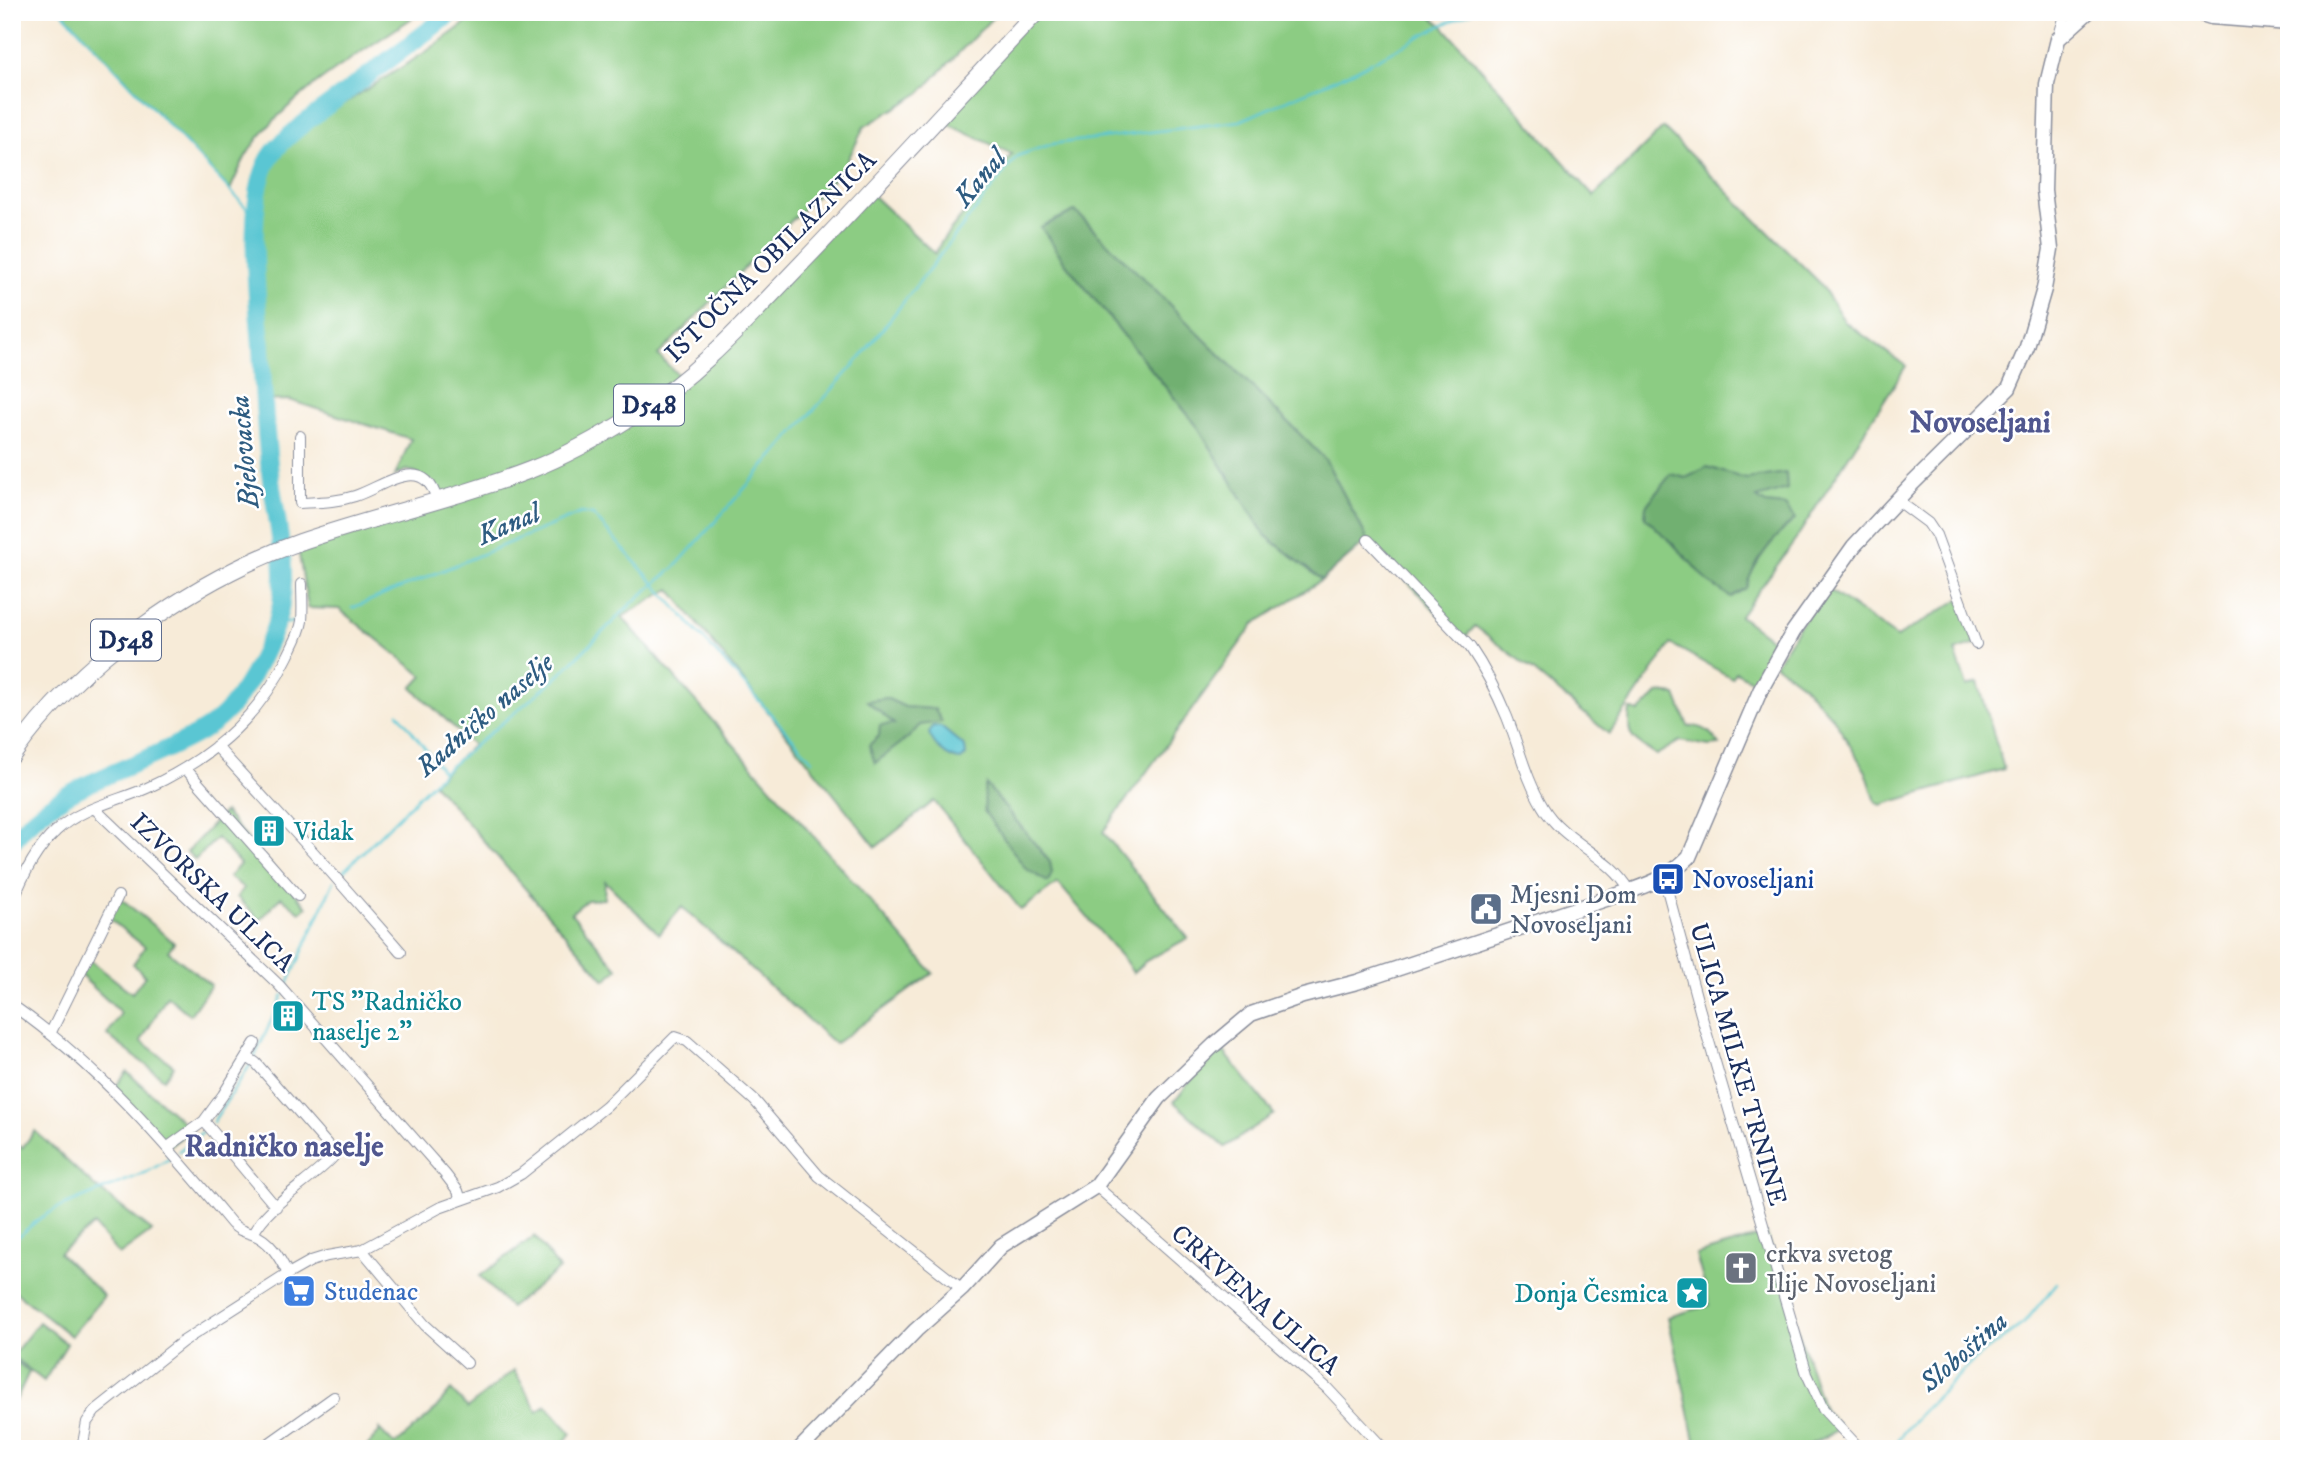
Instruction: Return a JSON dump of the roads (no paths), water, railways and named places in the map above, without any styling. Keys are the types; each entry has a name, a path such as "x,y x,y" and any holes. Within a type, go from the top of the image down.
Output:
{"main road":[{"name":"ISTOČNA OBILAZNICA","path":"12,756 62,695 102,659 146,625 230,573 297,543 531,470 584,446 637,414 683,380 726,342 1037,12"},
{"path":"800,1449 1002,1246 1096,1186 1159,1098 1251,1014 1303,996 1368,979 1630,891 1674,873 1689,857 1760,691 1793,632 1854,546 2009,388 2027,347 2044,289 2050,249 2044,190 2047,84 2058,39 2088,12"},
{"path":"2195,12 2211,17 2289,23"}],"street":[{"path":"2058,39 2066,12"},
{"path":"300,436 300,503 339,500 405,474 415,475 426,481 435,491 437,500"},
{"path":"1897,500 1928,523 1936,535 1976,644"},
{"path":"1367,540 1470,647 1483,666 1507,716 1530,784 1544,809 1580,846 1623,878 1630,891"},
{"path":"12,903 32,860 56,831 74,817 148,788 186,768 254,712 285,662 302,622 302,584"},
{"path":"216,746 401,952"},
{"path":"186,768 298,896"},
{"name":"IZVORSKA ULICA","path":"95,809 279,985 445,1174 458,1191 461,1200"},
{"name":"ULICA MILKE TRNINE","path":"1664,878 1807,1374 1823,1409 1860,1449"},
{"path":"51,1032 118,895"},
{"path":"12,1005 51,1032 113,1090 169,1147 232,1224 241,1232 253,1234 264,1241 278,1254 288,1274"},
{"path":"82,1449 87,1422 95,1411 182,1342 311,1261 362,1250 439,1208 498,1187 524,1171 606,1105 675,1037 687,1041 755,1101 819,1176 962,1289"},
{"path":"169,1147 204,1121 255,1043"},
{"path":"247,1057 256,1063 333,1151 333,1157 276,1207 253,1234"},
{"path":"204,1121 276,1207"},
{"name":"CRKVENA ULICA","path":"1096,1186 1327,1388 1384,1449"},
{"path":"362,1250 425,1325 467,1363"},
{"path":"261,1449 334,1397"}],"water":[{"path":"933,726 941,727 965,747 966,755 961,760 946,754 934,743 929,733"},
{"path":"57,800 12,846 16,830 21,823 34,812"}],"waterway":[{"path":"62,12 256,218"},
{"name":"Bjelovacka","path":"12,842 28,824 66,795 153,756 213,724 239,696 258,664 279,614 283,576 267,447 256,275 255,219 264,171 279,145 296,130 453,12"},
{"name":"Kanal","path":"341,874 443,772 554,680 632,603 675,567 860,358 1017,156 1052,144 1240,121 1354,71 1472,12"},
{"name":"Kanal","path":"352,608 581,513 593,515 812,760"},
{"path":"275,625 294,622"},
{"path":"398,713 443,772"},
{"name":"Radničko naselje","path":"287,986 334,881"},
{"name":"Radničko naselje","path":"255,1056 283,995"},
{"name":"Radničko naselje","path":"213,1122 250,1065"},
{"name":"Radničko naselje","path":"179,1151 205,1130"},
{"name":"Radničko naselje","path":"12,1242 39,1219 56,1209 147,1172 169,1159"},
{"name":"Sloboština","path":"1896,1449 1898,1439 1914,1420 1975,1359 2024,1323 2057,1283"}],"place":[{"name":"Vidak","path":"269,831"},
{"name":"Novoseljani","path":"1668,879"},
{"name":"Mjesni Dom Novoseljani","path":"1486,909"},
{"name":"TS \"Radničko naselje 2\"","path":"288,1016"},
{"name":"crkva svetog Ilije Novoseljani","path":"1741,1268"},
{"name":"Studenac","path":"299,1291"},
{"name":"Donja Česmica","path":"1692,1293"}],"district":[{"name":"Novoseljani","path":"1980,422"},
{"name":"Radničko naselje","path":"284,1146"}]}
